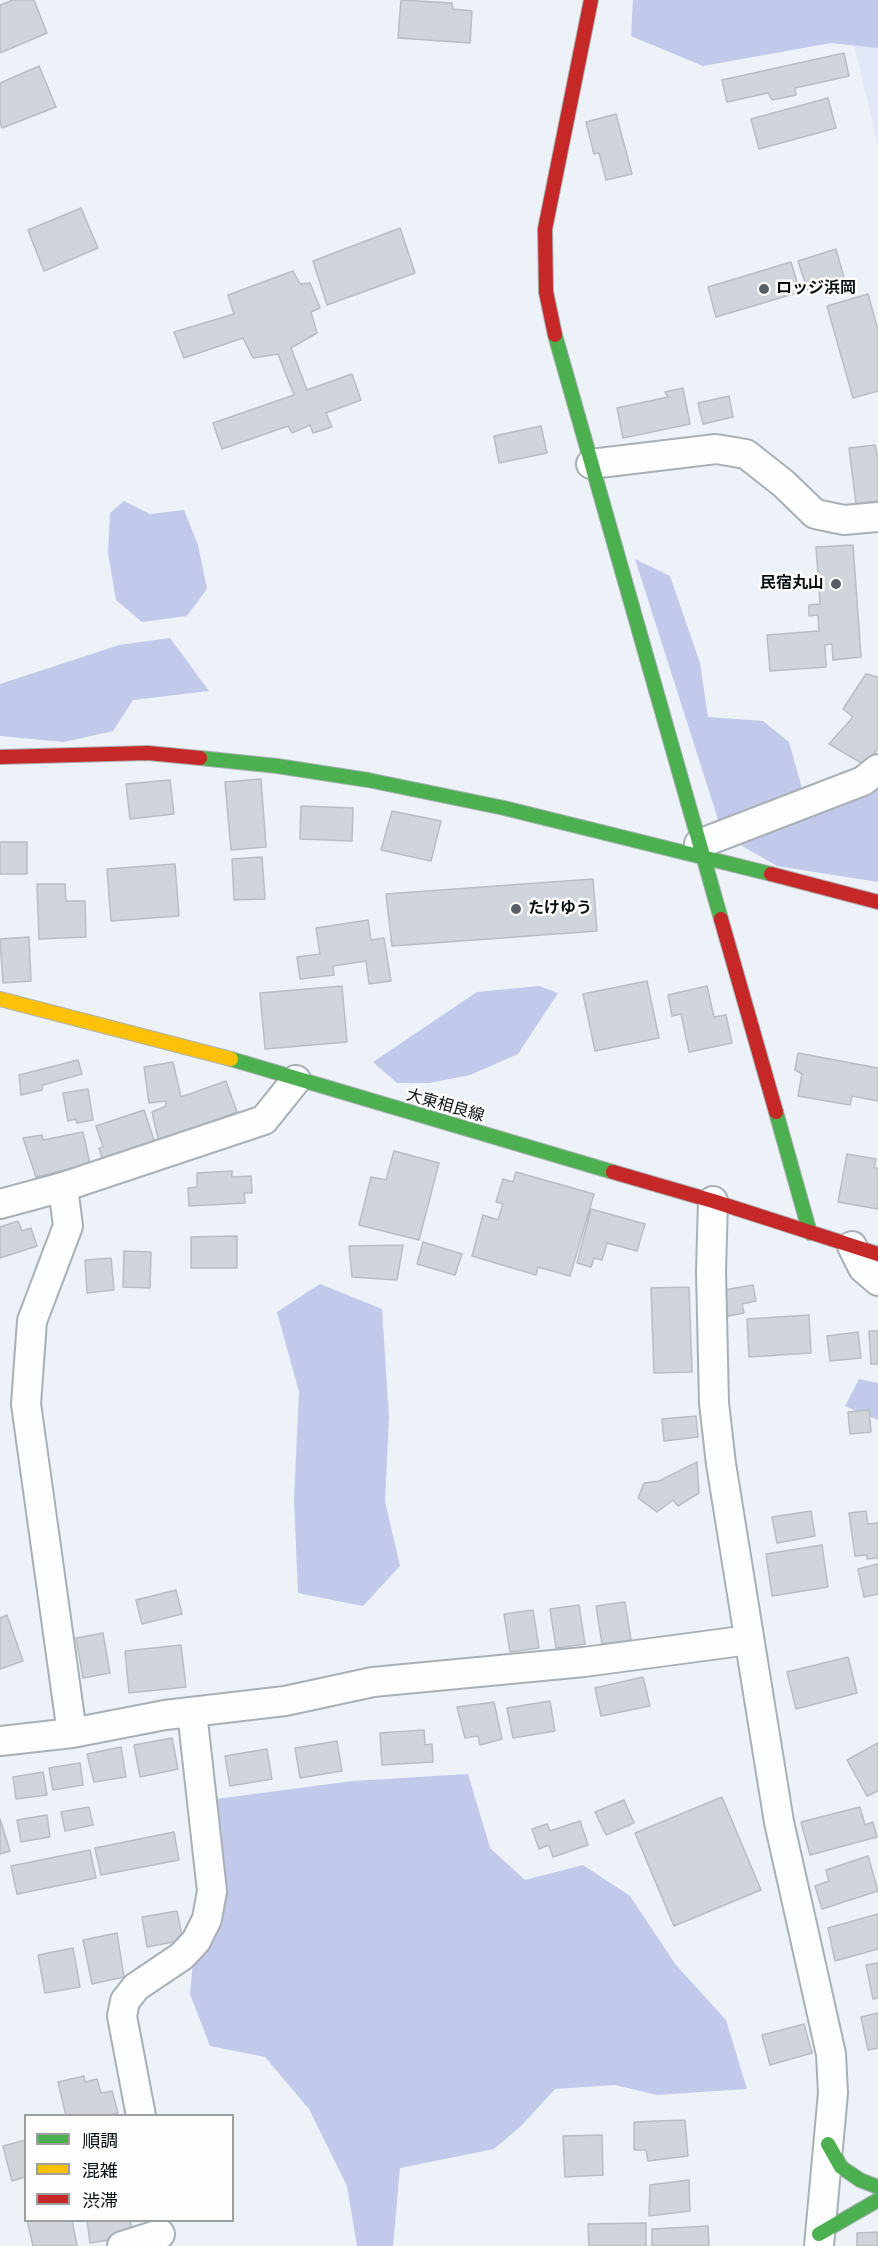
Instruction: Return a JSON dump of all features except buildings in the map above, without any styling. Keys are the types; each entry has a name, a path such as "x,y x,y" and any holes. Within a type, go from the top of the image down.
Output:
{"street":[{"path":"591,0 545,229 544,263 551,323 810,1233"},
{"path":"591,464 716,449 746,454 816,513 844,520 878,517"},
{"path":"0,758 148,753 277,766 390,784 700,850 878,902"},
{"path":"700,850 863,781 878,769"},
{"name":"大東相良線","path":"0,999 233,1060 713,1201 865,1250"},
{"path":"0,1204 63,1187 264,1120 296,1080"},
{"path":"63,1187 68,1226 32,1321 26,1404 72,1733"},
{"path":"713,1201 711,1271 714,1403 721,1464 779,1821 831,2054 833,2093 819,2240"},
{"path":"865,1250 863,1268 878,1281"},
{"path":"0,1741 72,1733 165,1715 285,1701 373,1682 584,1662 749,1640"},
{"path":"141,2114 122,2016 125,2001 136,1987 182,1956 196,1941 207,1919 213,1891 192,1712"},
{"path":"828,2144 841,2168 860,2180 878,2187"},
{"path":"819,2240 878,2200"},
{"path":"122,2246 160,2234"}],"shaded area":[{"path":"633,0 878,0 878,48 831,43 703,66 631,36"},
{"path":"854,45 878,48 878,145"},
{"path":"124,501 150,514 184,510 198,545 207,589 187,616 142,622 116,600 108,553 110,513"},
{"path":"635,559 670,576 700,663 708,717 763,721 789,742 810,817 847,800 878,777 878,882 777,866 723,835"},
{"path":"170,638 209,691 133,700 113,731 64,742 0,736 0,684 119,645"},
{"path":"539,986 558,993 518,1054 470,1075 429,1083 397,1083 373,1062 477,992"},
{"path":"320,1284 382,1309 389,1417 385,1501 400,1566 363,1606 298,1593 294,1499 299,1392 277,1312"},
{"path":"859,1379 878,1383 878,1420 845,1406"},
{"path":"468,1774 490,1848 525,1880 583,1865 630,1896 676,1965 726,2020 747,2089 657,2095 615,2085 555,2089 521,2126 494,2149 400,2168 393,2246 357,2246 347,2186 309,2109 265,2057 210,2046 190,1994 208,1800 353,1781"}],"traffic: fast":[{"path":"555,335 721,919"},
{"path":"200,758 277,766 368,780 504,808 771,874"},
{"path":"231,1059 613,1172"},
{"path":"776,1112 810,1233"},
{"path":"828,2144 841,2167 860,2180 878,2187"},
{"path":"819,2234 878,2200"}],"traffic: slow":[{"path":"0,999 231,1059"}],"traffic: jam":[{"path":"555,335 546,292 545,229 591,0"},
{"path":"0,757 148,753 200,758"},
{"path":"771,874 878,902"},
{"path":"721,919 776,1112"},
{"path":"613,1172 713,1201 878,1254"}],"place":[{"name":"ロッジ浜岡","path":"764,289"},
{"name":"民宿丸山","path":"836,584"},
{"name":"たけゆう","path":"516,909"}]}
